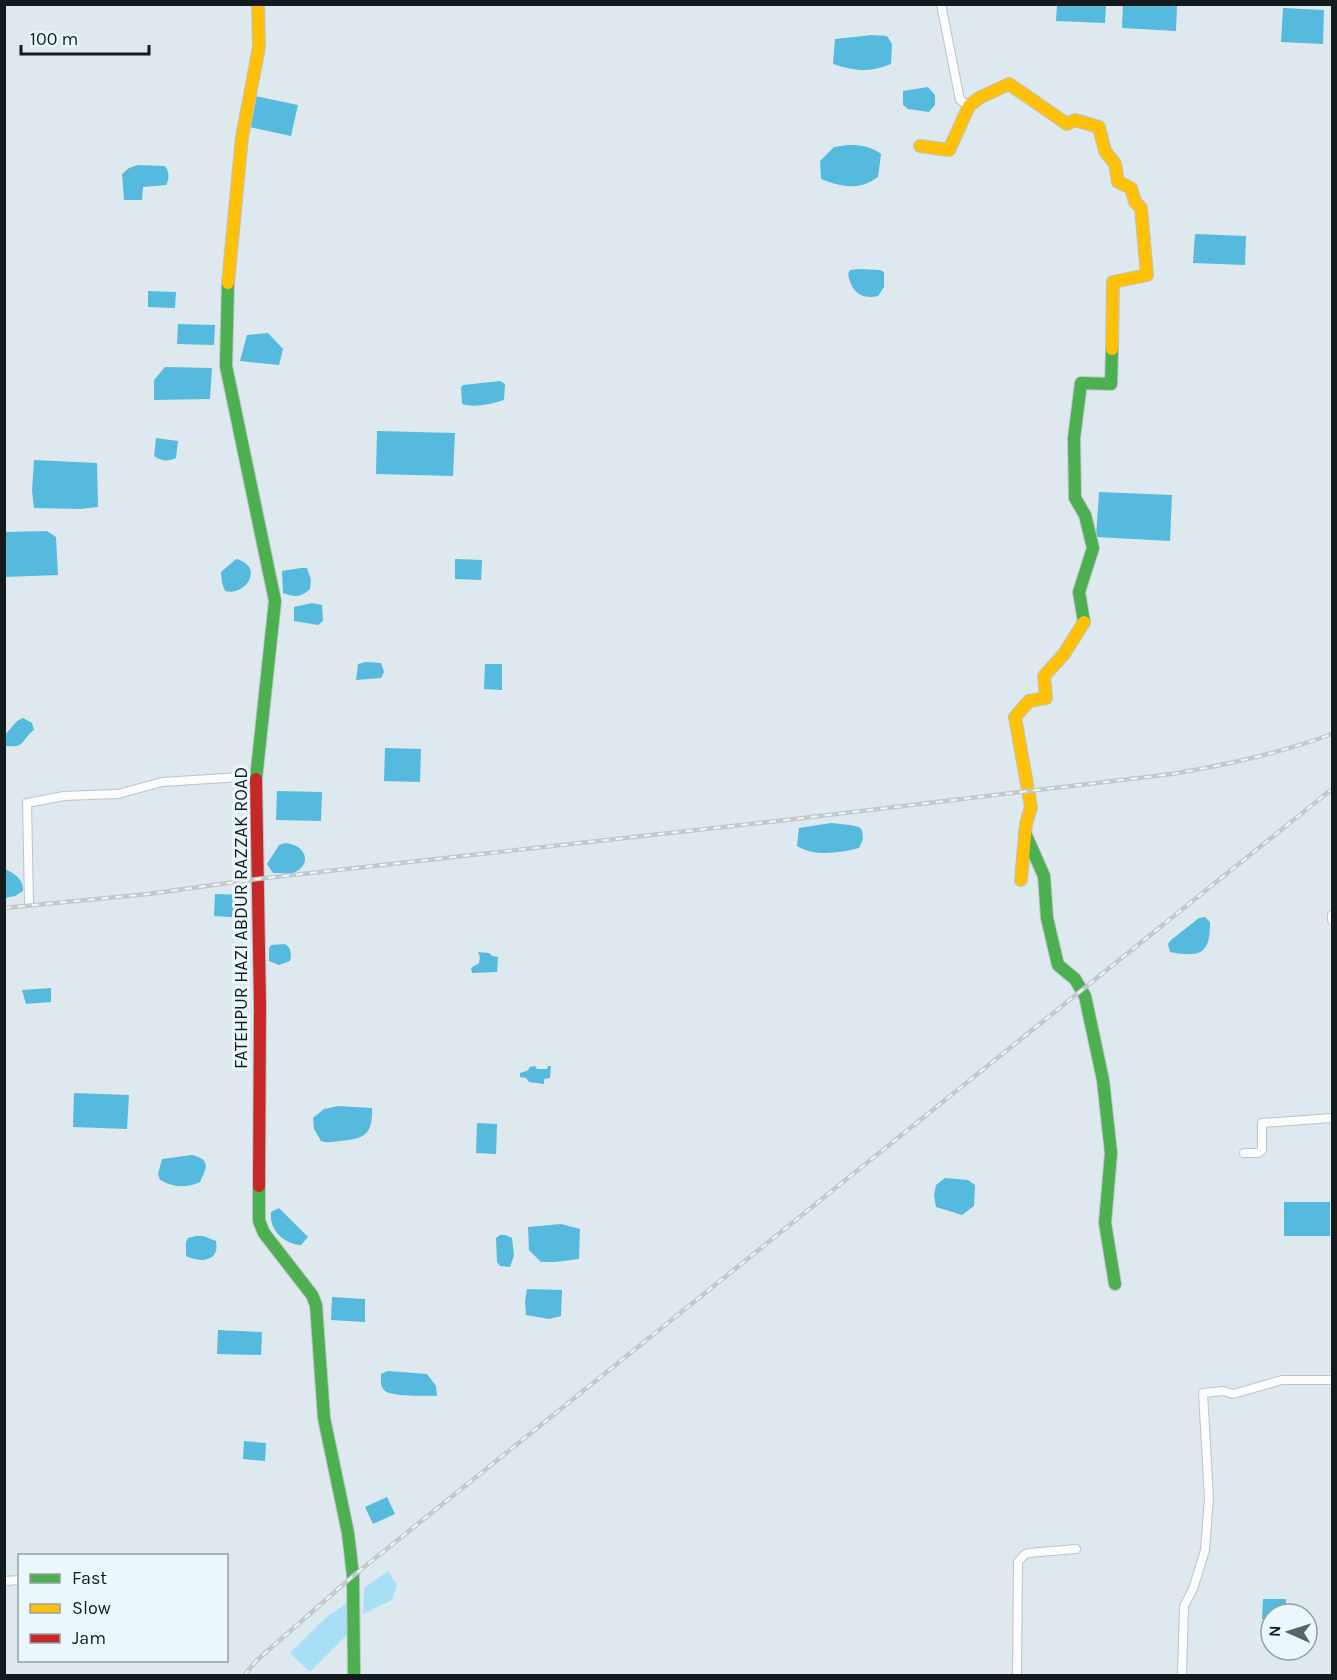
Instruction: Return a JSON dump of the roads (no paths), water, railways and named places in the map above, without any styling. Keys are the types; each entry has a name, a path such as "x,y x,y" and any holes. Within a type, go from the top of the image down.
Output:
{"street":[{"name":"FATEHPUR HAZI ABDUR RAZZAK ROAD","path":"258,4 259,47 242,137 228,280 225,353 275,601 256,776 260,1006 259,1221 264,1233 312,1295 316,1305 324,1418 348,1533 353,1576 354,1676"},
{"path":"941,4 960,100 969,106"},
{"path":"920,146 949,150 969,106 979,98 1010,84 1067,124 1075,120 1099,127 1105,151 1115,164 1118,182 1131,188 1135,202 1141,208 1147,275 1113,282 1111,384 1082,383 1074,438 1075,498 1085,514 1093,548 1079,592 1084,623 1064,654 1044,676 1046,698 1029,701 1015,717 1031,807 1024,832 1021,880"},
{"path":"29,902 27,803 64,796 118,794 162,782 256,776"},
{"path":"1024,832 1044,876 1047,918 1058,965 1075,980 1085,996 1104,1080 1110,1153 1106,1223 1114,1284"},
{"path":"1332,915 1332,920"},
{"path":"1244,1153 1258,1153 1262,1150 1262,1123 1332,1118"},
{"path":"1182,1676 1184,1606 1193,1590 1205,1550 1209,1498 1203,1394 1222,1391 1233,1394 1282,1380 1332,1380"},
{"path":"1017,1676 1018,1562 1028,1553 1076,1549"}],"railway":[{"path":"4,908 148,894 257,879 1172,774 1253,758 1332,734"},
{"path":"244,1676 256,1661 353,1576 1332,789"}]}
